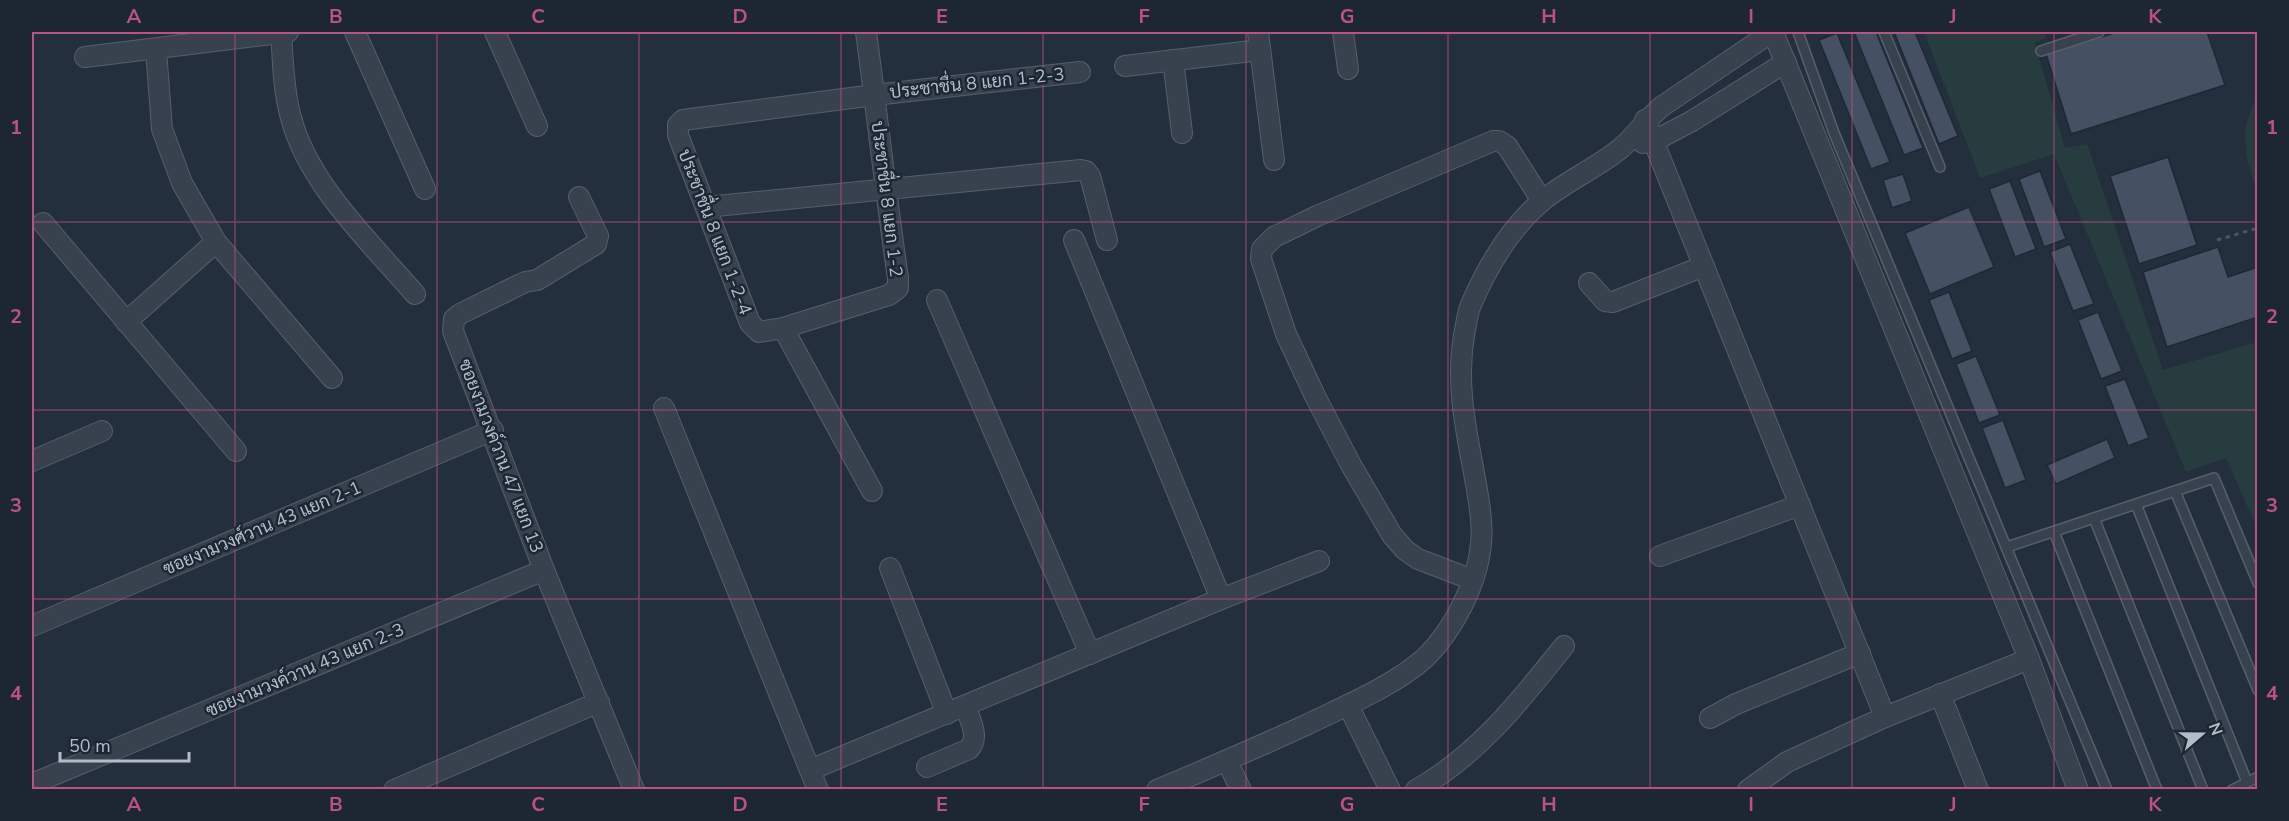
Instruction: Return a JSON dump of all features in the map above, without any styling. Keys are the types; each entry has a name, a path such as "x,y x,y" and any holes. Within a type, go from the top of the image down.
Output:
{"street":[{"path":"281,32 290,114 300,144 318,176 340,207 415,294"},
{"path":"85,57 288,32"},
{"path":"355,32 425,189"},
{"path":"495,32 537,126"},
{"name":"ประชาชื่น 8 แยก 1-2","path":"750,323 759,332 783,328 889,295 898,288 866,32"},
{"path":"1343,32 1348,69"},
{"path":"1157,789 1227,761 1348,705 1404,673 1425,657 1443,638 1473,580 1482,544 1481,522 1461,402 1461,354 1469,310 1487,270 1505,242 1542,201 1623,147 1645,120 1683,91 1772,32 2029,659 2078,789"},
{"path":"1125,66 1173,60 1261,37 1274,160"},
{"path":"156,50 162,129 182,183 216,242 332,378"},
{"path":"1173,60 1182,133"},
{"path":"1623,147 1654,141 1692,121 1786,62"},
{"name":"ประชาชื่น 8 แยก 1-2-3","path":"874,94 1080,72"},
{"name":"ประชาชื่น 8 แยก 1-2-4","path":"750,323 678,135 678,125 683,120 874,94"},
{"path":"1645,120 1885,717"},
{"path":"1473,580 1418,559 1405,550 1392,535 1341,445 1286,334 1261,259 1262,249 1274,237 1317,216 1493,141 1499,141 1507,146 1542,201"},
{"path":"706,207 1081,170 1086,171 1093,185 1107,240"},
{"name":"ซอยงามวงค์วาน 47 แยก 13","path":"579,197 598,236 596,244 537,280 525,282 460,314 454,320 453,331 493,430 544,570 634,789"},
{"path":"43,223 237,451"},
{"path":"1074,240 1221,599"},
{"path":"126,322 216,242"},
{"path":"1589,283 1605,301 1612,302 1704,266"},
{"path":"938,300 1090,654"},
{"path":"783,328 872,491"},
{"path":"664,408 818,789"},
{"name":"ซอยงามวงศ์วาน 43 แยก 2-1","path":"32,626 493,430"},
{"path":"32,461 102,431"},
{"path":"1660,556 1800,505"},
{"path":"810,770 1221,599 1319,561"},
{"path":"890,568 947,714"},
{"name":"ซอยงามวงค์วาน 43 แยก 2-3","path":"32,784 544,570"},
{"path":"1416,789 1437,778 1469,754 1491,733 1564,646"},
{"path":"1710,718 1736,704 1860,653"},
{"path":"1748,789 1787,762 1885,717 2029,659"},
{"path":"1940,694 1978,789"},
{"path":"394,789 599,702"},
{"path":"1348,705 1390,789"},
{"path":"927,767 969,749 974,743 975,736 966,707"},
{"path":"1227,761 1241,789"}],"lane":[{"path":"1798,32 1834,133 2107,789"},
{"path":"1884,32 1940,167"},
{"path":"2041,51 2099,32"},
{"path":"2007,548 2214,478 2258,583"},
{"path":"2175,491 2258,690"},
{"path":"2136,504 2247,782"},
{"path":"2094,518 2203,789"},
{"path":"2054,532 2157,789"},
{"path":"2232,789 2258,777"}],"path":[{"path":"2217,240 2258,228"}],"green space":[{"path":"1924,32 2044,32 2046,38 2035,43 2065,148 2087,144 2163,370 2257,342 2257,528 2226,458 2186,472 2054,154 1980,178"},
{"path":"2257,97 2257,192 2249,167 2245,133"}],"building":[{"path":"1854,32 1876,32 1923,148 1904,155"},
{"path":"1894,32 1915,32 1958,136 1939,144"},
{"path":"2117,32 2207,32 2225,85 2071,134 2046,54"},
{"path":"1837,33 1890,162 1871,169 1819,40"},
{"path":"2168,157 2197,245 2139,264 2110,176"},
{"path":"2040,171 2066,239 2044,247 2019,179"},
{"path":"1903,174 1912,201 1892,208 1883,180"},
{"path":"2010,181 2036,249 2015,257 1989,189"},
{"path":"1969,207 1994,267 1930,294 1905,233"},
{"path":"2070,244 2094,304 2073,311 2050,252"},
{"path":"2218,247 2228,277 2258,267 2258,317 2167,347 2143,272"},
{"path":"1949,292 1972,351 1952,359 1929,300"},
{"path":"2098,312 2122,371 2101,379 2078,320"},
{"path":"1976,356 2000,415 1979,423 1956,364"},
{"path":"2125,379 2149,438 2128,446 2105,386"},
{"path":"2003,420 2026,480 2005,488 1982,428"},
{"path":"2107,439 2115,458 2056,484 2047,465"}]}
